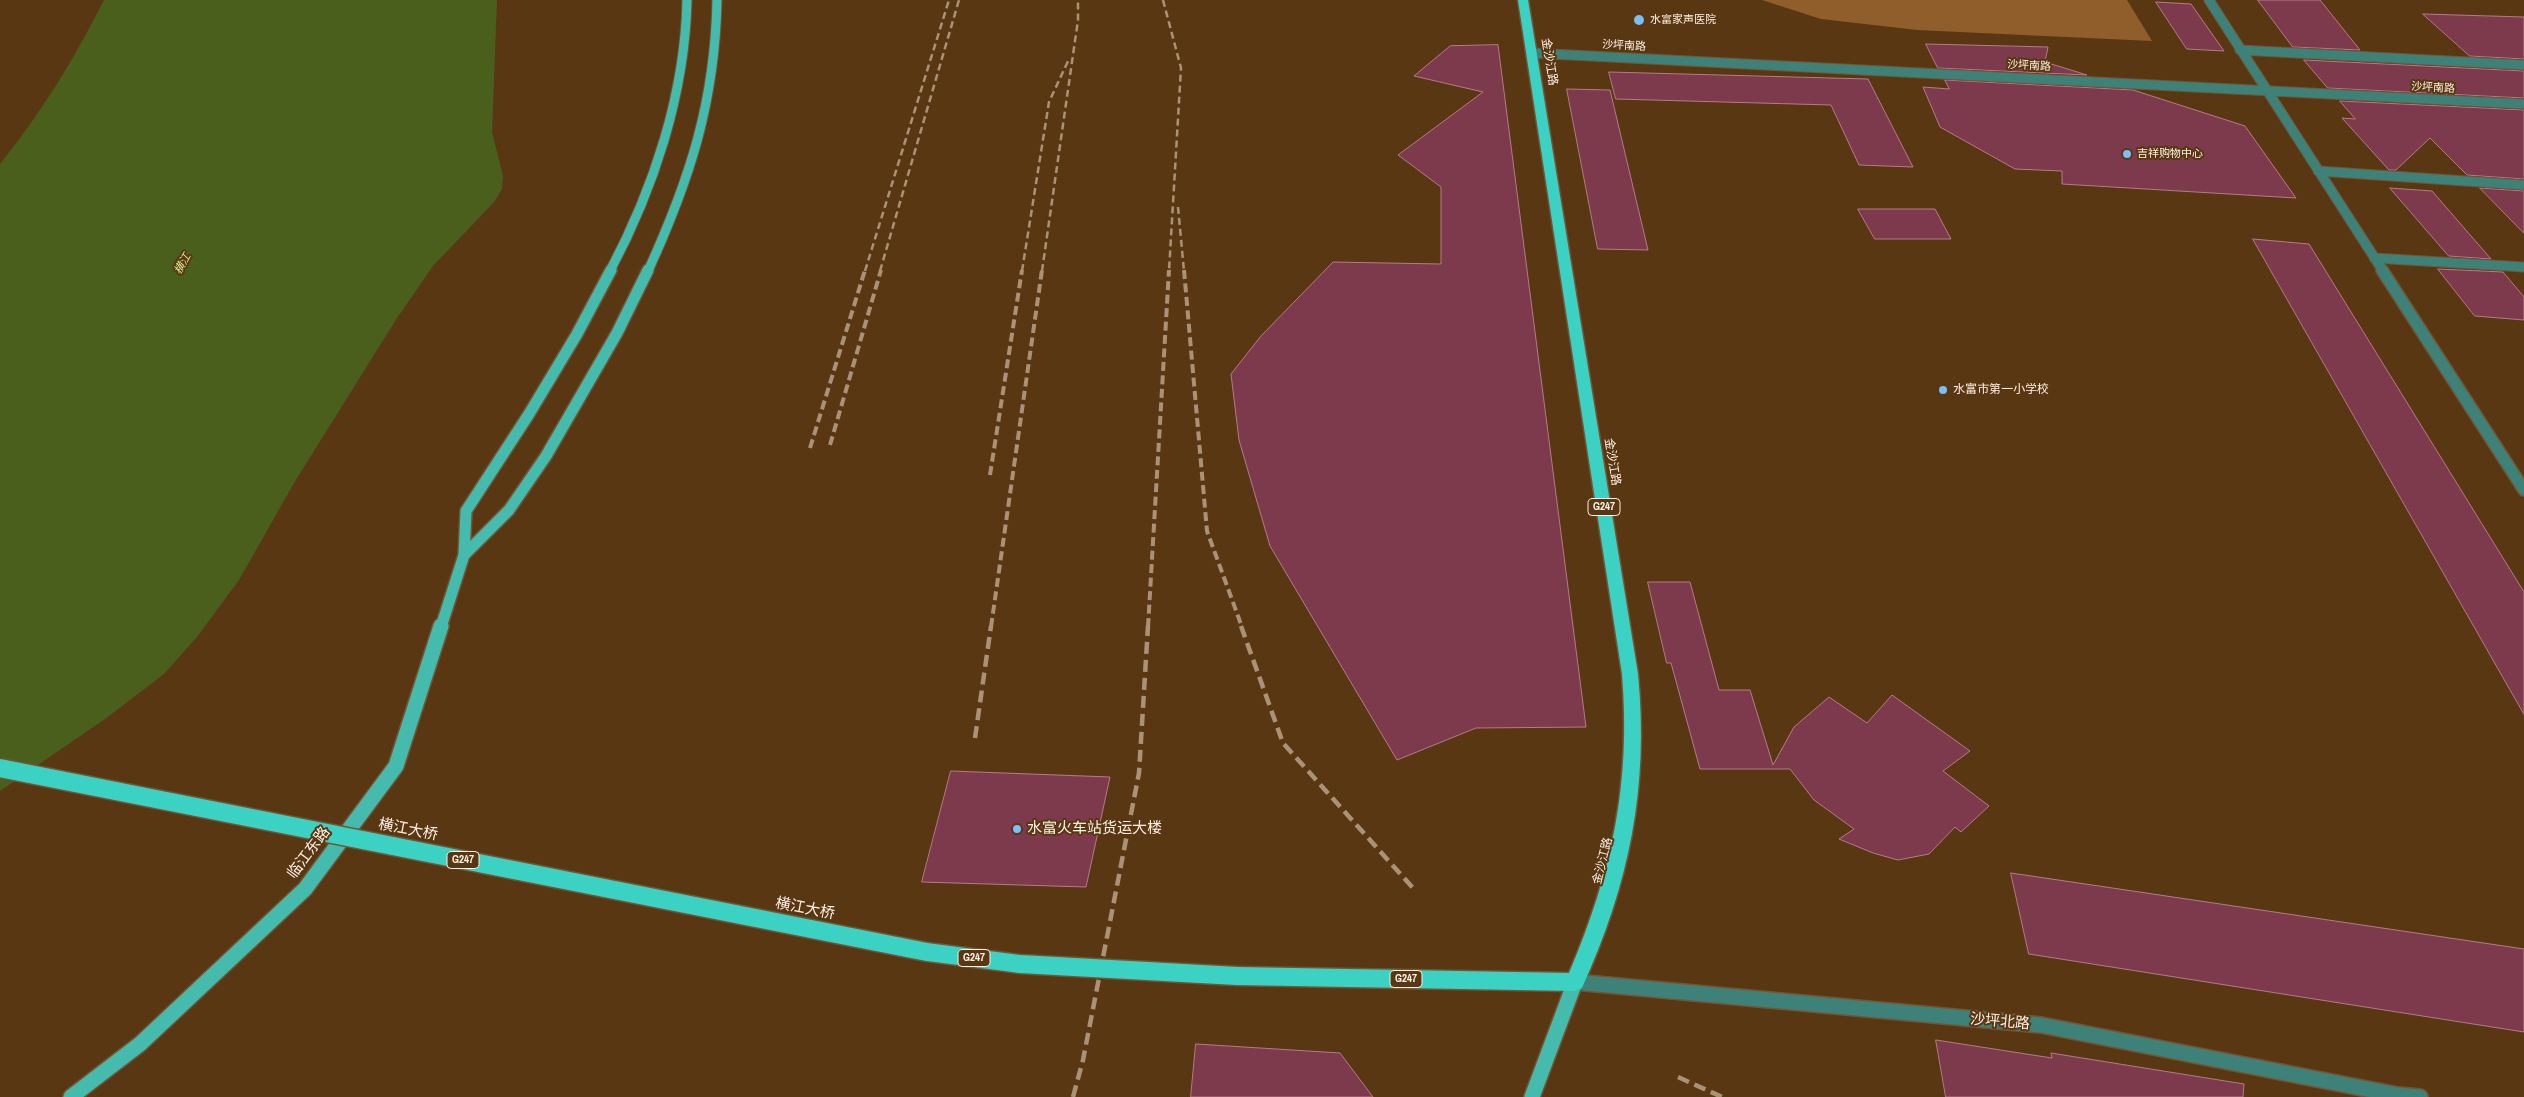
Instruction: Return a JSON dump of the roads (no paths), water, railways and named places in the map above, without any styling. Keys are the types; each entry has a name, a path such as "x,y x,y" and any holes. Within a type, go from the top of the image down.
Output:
{"highway":[{"name":"金沙江路","path":"1523,0 1630,674 1634,711 1630,795 1618,865 1596,934 1575,982"},
{"name":"横江大桥","path":"0,768 927,952 1020,964 1237,976 1575,982"}],"main road":[{"path":"464,555 466,511 529,414 577,334 613,266 640,207 659,157 672,113 686,40 687,0"},
{"path":"464,555 513,505 571,415 617,333 651,264 676,206 705,110 714,63 717,0"},
{"name":"临江东路","path":"71,1097 140,1044 305,889 396,766 464,555"},
{"path":"1532,1097 1575,982"}],"street":[{"path":"2209,0 2524,490"},
{"path":"2240,50 2524,65"},
{"name":"沙坪南路","path":"1532,53 2265,89 2524,104"},
{"path":"2318,171 2524,185"},
{"path":"2374,258 2524,267"},
{"name":"沙坪北路","path":"1575,982 2041,1025 2398,1095 2420,1097"}],"water":[{"name":"横江","path":"104,0 497,0 492,132 503,176 502,189 494,202 433,266 397,318 294,483 239,580 197,637 164,674 105,719 0,791 0,164 56,85 81,44"}],"railway":[{"path":"865,271 949,0"},
{"path":"880,271 959,0"},
{"path":"1042,271 1078,20 1078,0"},
{"path":"1163,0 1181,68 1169,271"},
{"path":"1022,271 1049,102 1069,59"},
{"path":"1178,207 1184,271"},
{"path":"810,448 865,270"},
{"path":"830,445 881,270"},
{"path":"990,475 1022,270"},
{"path":"991,627 1042,270"},
{"path":"1148,627 1169,270"},
{"path":"1184,270 1207,531 1242,627"},
{"path":"975,738 991,626"},
{"path":"1073,1097 1083,1060 1139,773 1148,626"},
{"path":"1241,626 1283,743 1413,888"},
{"path":"1678,1077 1722,1097"}],"place":[{"name":"水富家声医院","path":"1639,20"},
{"name":"吉祥购物中心","path":"2127,154"},
{"name":"水富市第一小学校","path":"1943,390"},
{"name":"水富火车站货运大楼","path":"1017,829"}]}
